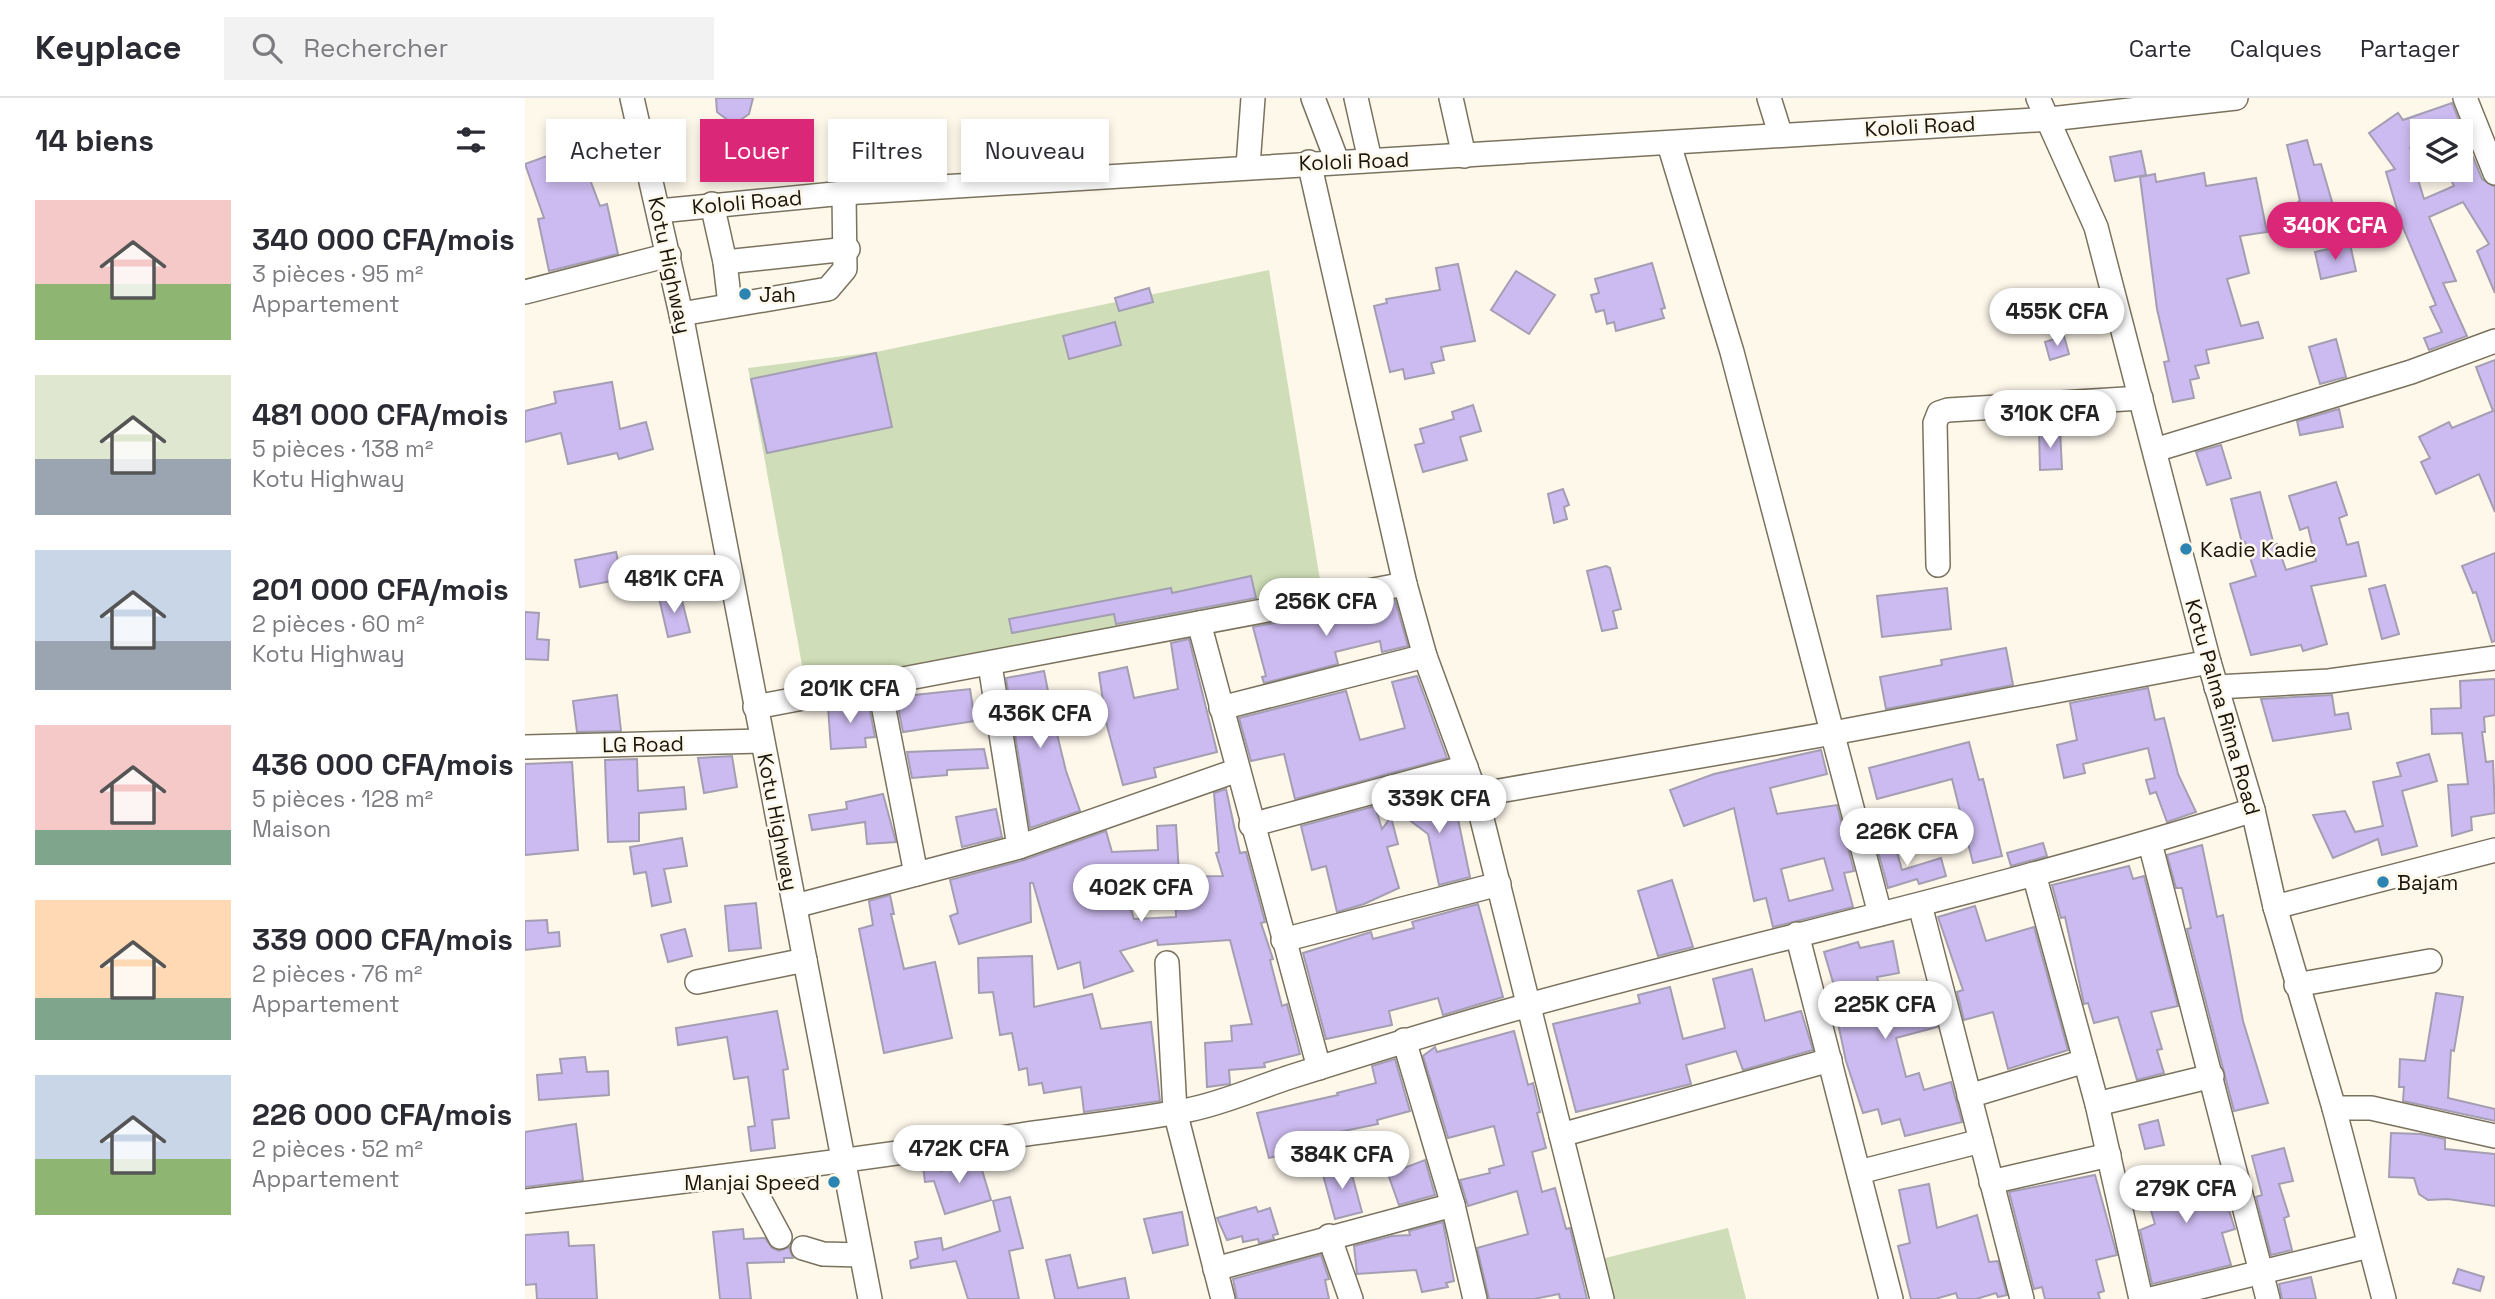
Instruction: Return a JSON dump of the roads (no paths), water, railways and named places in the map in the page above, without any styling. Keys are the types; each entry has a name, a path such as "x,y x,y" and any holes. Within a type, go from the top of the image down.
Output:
{"street":[{"name":"Kotu Highway","path":"632,98 681,314 870,1299"},
{"path":"1248,166 1253,98"},
{"path":"1313,98 1337,161"},
{"path":"1356,98 1370,160"},
{"path":"1451,98 1464,156"},
{"path":"1769,98 1780,133"},
{"name":"Kotu Palma Rima Road","path":"2038,98 2050,119 2096,227 2209,662 2253,810 2296,985 2335,1108 2384,1299"},
{"name":"Kololi Road","path":"659,211 844,193 1248,166 1669,144 1780,133 2050,119 2236,98"},
{"path":"2465,98 2495,173"},
{"path":"1669,144 1732,352 1880,914"},
{"path":"1309,162 1405,584 1425,656 1476,795 1602,1299"},
{"path":"681,314 828,289 845,269 848,248 844,193"},
{"path":"712,204 725,262 730,305"},
{"path":"725,262 848,248"},
{"path":"525,292 669,255"},
{"path":"2155,450 2411,372 2495,341"},
{"path":"1938,565 1935,422 1939,413 1948,410 2141,398"},
{"path":"755,707 990,665 1405,584"},
{"path":"1199,623 1251,825 1319,1068"},
{"path":"1221,708 1425,656"},
{"path":"2216,687 2329,681 2495,658"},
{"path":"1476,795 1833,733 2209,662"},
{"path":"990,665 1019,846"},
{"path":"879,684 916,874"},
{"name":"LG Road","path":"525,747 761,741"},
{"path":"1251,825 1466,767"},
{"path":"795,906 1019,846 1238,770"},
{"path":"525,1201 843,1162 1175,1111 1251,1093 1404,1040 1528,1005 1797,934 1920,905 2150,843 2253,810"},
{"path":"2150,843 2268,1299"},
{"path":"2275,907 2495,850"},
{"path":"2034,874 2097,1104 2141,1299"},
{"path":"1283,940 1499,884"},
{"path":"1920,905 2022,1299"},
{"path":"1797,934 1891,1299"},
{"path":"697,982 805,960"},
{"path":"2296,985 2430,961"},
{"path":"1167,963 1175,1111 1223,1299"},
{"path":"1404,1040 1453,1205 1475,1299"},
{"path":"1561,1135 1830,1060"},
{"path":"1969,1096 2085,1061"},
{"path":"2097,1104 2212,1076"},
{"path":"2335,1108 2371,1108 2495,1136"},
{"path":"1859,1172 1981,1141"},
{"path":"1991,1182 2109,1155"},
{"path":"746,1174 781,1237"},
{"path":"1215,1269 1329,1236 1453,1205"},
{"path":"1329,1236 1351,1299"},
{"path":"2151,1299 2261,1270 2369,1246"},
{"path":"803,1248 823,1254 861,1255"}],"place":[{"name":"Jah","path":"745,294"},
{"name":"Kadie Kadie","path":"2186,549"},
{"name":"Bajam","path":"2383,882"},
{"name":"Manjai Speed","path":"834,1182"}]}
